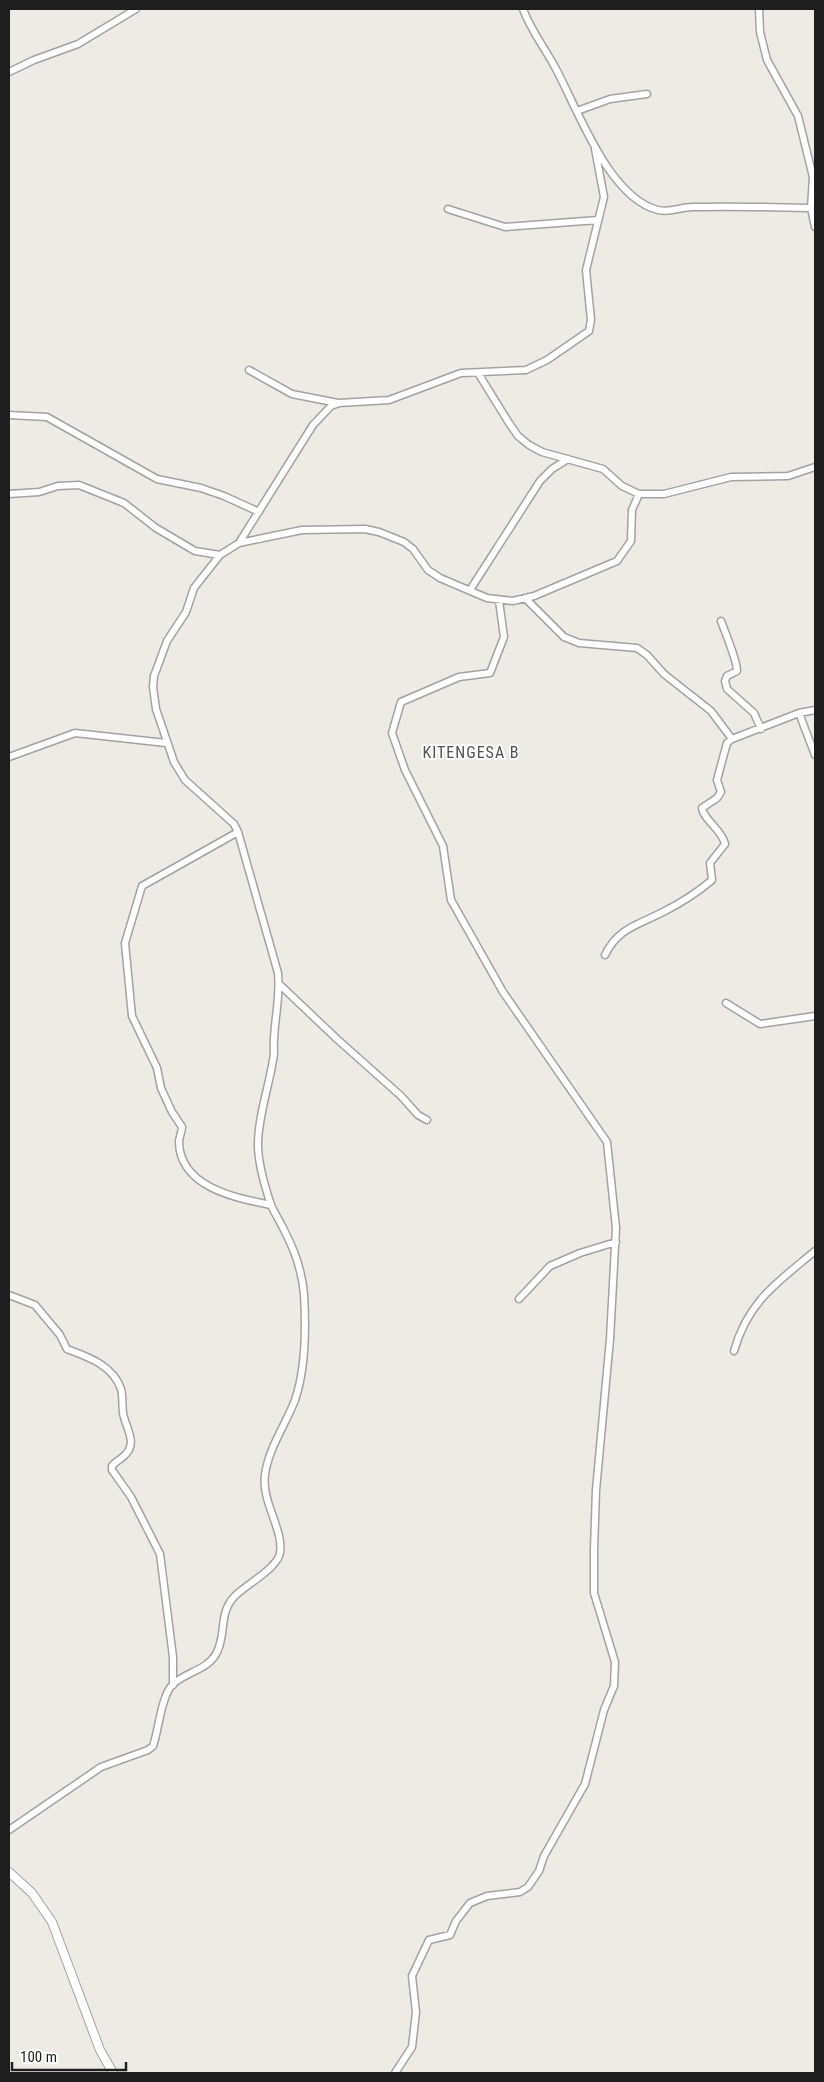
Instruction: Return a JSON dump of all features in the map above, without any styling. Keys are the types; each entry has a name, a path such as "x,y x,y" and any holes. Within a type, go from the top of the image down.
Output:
{"street":[{"path":"9,72 34,60 78,44 136,9"},
{"path":"523,9 596,149 637,202 660,210 691,207 811,208"},
{"path":"759,9 760,32 767,60 798,116 813,177 811,208 815,227"},
{"path":"577,111 610,99 647,94"},
{"path":"239,543 313,425 331,406 389,400 433,385 453,375 526,370 547,360 589,331 591,320 586,270 604,197 596,149"},
{"path":"448,209 505,227 598,220"},
{"path":"249,370 292,394 339,404"},
{"path":"478,373 518,436 542,452 603,469 622,486 639,494 664,494 731,477 788,476 815,467"},
{"path":"9,414 46,417 157,479 201,488 224,496 258,512"},
{"path":"470,590 540,481 552,469 568,459"},
{"path":"9,494 39,492 58,486 79,485 124,504 156,528 195,550 220,555"},
{"path":"9,1830 101,1767 148,1750 154,1746 168,1691 173,1685 208,1664 215,1656 222,1641 225,1607 236,1594 269,1568 278,1558 280,1552 278,1537 265,1491 265,1474 295,1399 302,1369 304,1301 298,1261 272,1205 260,1162 258,1145 274,1054 274,1024 279,984 271,944 238,832 234,824 185,780 166,743 156,709 154,676 167,641 186,612 194,588 220,555 239,543 322,528 357,528 379,532 404,542 413,549 428,570 440,578 499,601 525,598 617,561 631,540 632,510 639,494"},
{"path":"525,598 564,637 579,643 637,648 664,674 711,711 732,739"},
{"path":"395,2073 412,2047 416,2012 412,1976 429,1940 450,1935 456,1921 470,1903 487,1896 520,1892 528,1887 585,1784 604,1710 614,1686 615,1662 594,1593 596,1490 610,1339 616,1242 607,1142 503,992 466,929 451,900 443,846 405,770 392,733 401,702 459,677 490,672 504,637 499,601"},
{"path":"721,621 730,650 737,662 737,671 727,676 724,681 726,689 754,712 761,729"},
{"path":"605,956 612,942 631,926 677,904 712,880 710,863 725,844 713,823 702,812 702,808 721,792 717,780 725,746 732,739 799,713 815,710"},
{"path":"799,713 815,755"},
{"path":"9,757 75,733 166,743"},
{"path":"238,832 142,886 125,943 128,980 132,1016 153,1060 161,1088 172,1112 182,1127 179,1142 186,1167 207,1185 224,1193 272,1205"},
{"path":"279,984 401,1096 418,1115 426,1120"},
{"path":"726,1003 760,1024 815,1016"},
{"path":"519,1299 550,1266 580,1253 616,1242"},
{"path":"734,1351 743,1325 755,1304 773,1284 815,1250"},
{"path":"9,1294 36,1305 54,1327 67,1349 85,1354 100,1364 115,1376 122,1391 123,1415 130,1433 131,1444 124,1456 112,1466 112,1470 132,1497 160,1554 174,1657 173,1685"},
{"path":"9,1872 32,1893 52,1922 100,2050 113,2073"}],"district":[{"name":"KITENGESA B","path":"471,752"}]}
